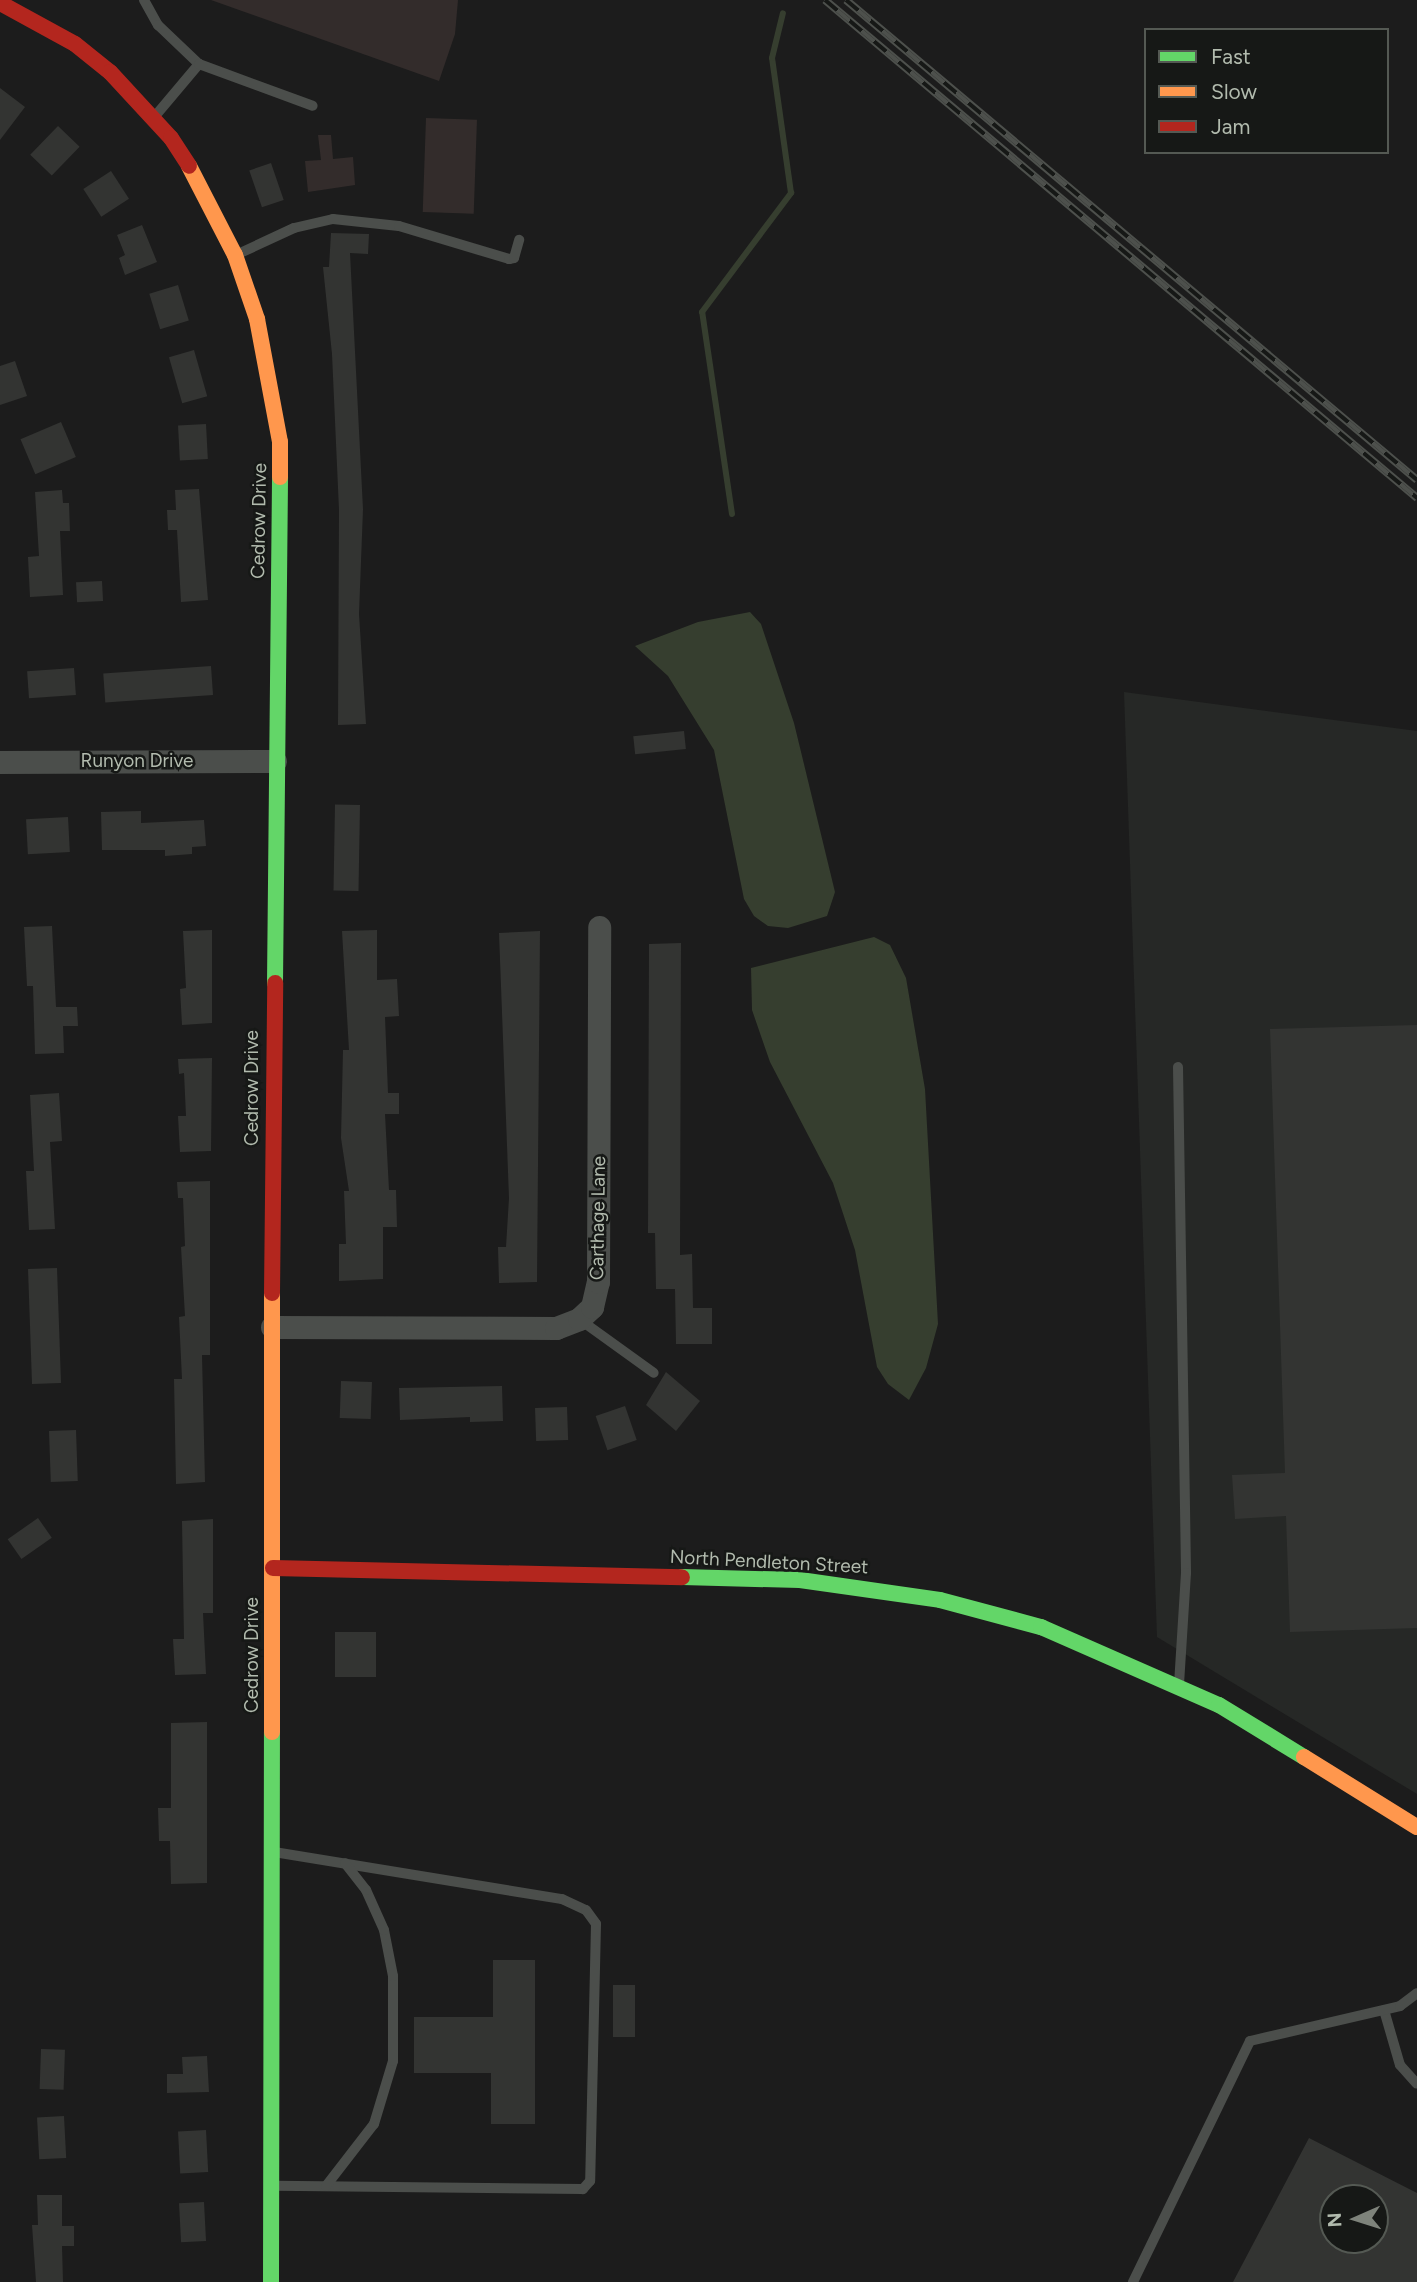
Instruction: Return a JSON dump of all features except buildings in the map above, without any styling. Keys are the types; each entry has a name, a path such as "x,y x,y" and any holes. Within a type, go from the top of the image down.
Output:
{"street":[{"name":"Cedrow Drive","path":"0,3 75,44 110,72 154,117 206,193 235,255 257,319 280,442 275,761 272,1327 271,2282"},
{"name":"Runyon Drive","path":"0,762 275,761"},
{"name":"Carthage Lane","path":"579,1319 592,1307 598,1282 600,927"},
{"path":"272,1327 556,1328 579,1319"},
{"name":"North Pendleton Street","path":"273,1568 800,1580 872,1588 940,1600 1041,1627 1219,1705 1417,1827"}],"lane":[{"path":"144,0 158,25 199,64 313,106"},
{"path":"154,117 199,64"},
{"path":"235,255 294,228 333,219 399,226 509,259 514,258 519,240"},
{"path":"1178,1067 1186,1573 1179,1686"},
{"path":"579,1319 654,1373"},
{"path":"272,1851 562,1899 586,1910 596,1924 590,2181 583,2189 272,2186"},
{"path":"326,2186 374,2124 393,2061 393,1976 384,1930 366,1890 345,1863"},
{"path":"1133,2282 1250,2040 1400,2006 1417,1993"},
{"path":"1384,2010 1400,2065 1417,2084"},
{"path":"1400,2065 1417,2076"}],"shaded area":[{"path":"211,0 458,0 455,34 439,81"},
{"path":"426,118 477,120 474,214 423,212"},
{"path":"318,135 331,135 333,159 353,157 355,185 308,192 305,161 321,160"},
{"path":"750,612 761,624 794,723 835,892 827,916 788,928 768,926 754,916 744,899 714,750 668,676 635,646 698,622"},
{"path":"1124,692 1417,731 1417,1794 1157,1637"},
{"path":"874,937 890,945 906,978 925,1089 938,1324 926,1368 909,1400 888,1384 877,1367 855,1250 833,1183 770,1062 752,1010 751,968"}],"waterway":[{"path":"732,514 702,312 791,193 772,58 783,13"}],"railway":[{"path":"825,0 1417,498"},
{"path":"846,0 1417,480"}],"traffic: fast":[{"path":"275,983 280,477"},
{"path":"682,1577 800,1580 940,1600 1041,1627 1219,1705 1304,1757"},
{"path":"271,2282 272,1732"}],"traffic: slow":[{"path":"189,166 235,255 257,319 280,442 280,477"},
{"path":"272,1293 272,1732"},
{"path":"1304,1757 1417,1827"}],"traffic: jam":[{"path":"0,3 75,44 110,72 171,138 189,166"},
{"path":"272,1293 275,983"},
{"path":"273,1568 682,1577"}]}
